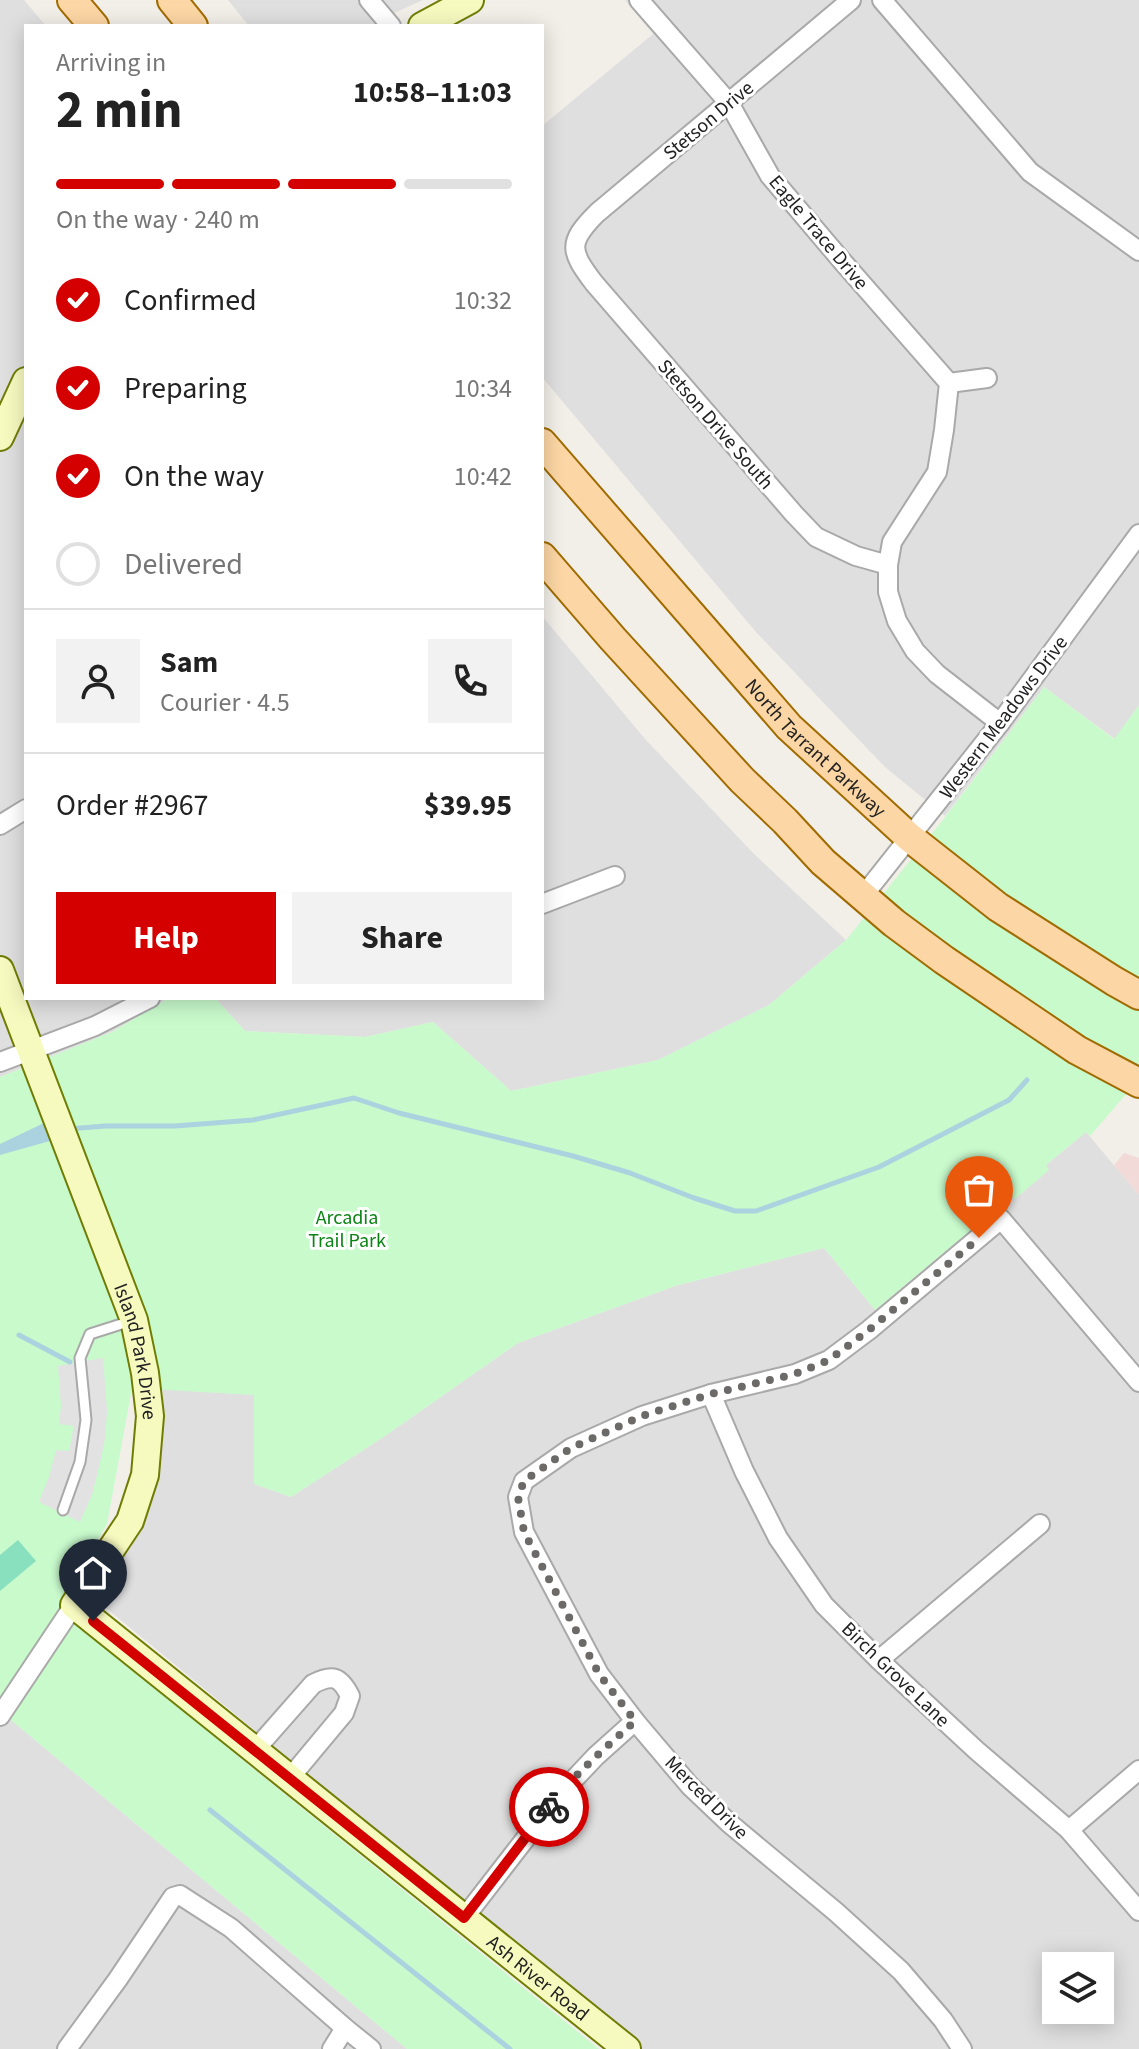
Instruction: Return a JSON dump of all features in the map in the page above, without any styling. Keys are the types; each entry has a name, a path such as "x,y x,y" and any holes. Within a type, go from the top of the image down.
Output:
{"main road":[{"path":"72,0 92,24"},
{"path":"172,0 191,24"},
{"name":"North Tarrant Parkway","path":"544,445 789,727 909,837 998,907 1139,995"},
{"path":"544,559 742,780 823,862 907,933 1077,1050 1139,1083"}],"street":[{"path":"369,0 389,24"},
{"path":"427,24 470,0"},
{"name":"Eagle Trace Drive","path":"639,0 729,103 770,176 949,383"},
{"name":"Stetson Drive","path":"574,247 583,228 597,213 851,0"},
{"path":"882,0 1030,172 1139,251"},
{"name":"Stetson Drive South","path":"574,247 578,261 594,283 816,537 856,556 888,565"},
{"path":"987,378 949,383 937,472 892,542 888,592 897,621 915,651 937,674 1000,723"},
{"path":"0,437 24,385"},
{"name":"Western Meadows Drive","path":"863,896 1000,723 1139,534"},
{"path":"0,825 24,810"},
{"path":"544,903 615,876"},
{"name":"Island Park Drive","path":"0,970 134,1320 150,1416 145,1475 130,1521 0,1716"},
{"path":"0,1062 35,1062 146,1000"},
{"path":"711,1394 795,1374 829,1360 1001,1219 1139,1382"},
{"name":"Merced Drive","path":"711,1394 642,1416 571,1448 524,1481 518,1497 524,1532 599,1674 690,1786 901,1971 943,2020 962,2049"},
{"name":"Birch Grove Lane","path":"711,1394 744,1471 778,1538 824,1605 976,1750 1069,1830 1139,1911"},
{"path":"879,1660 1040,1524"},
{"name":"Ash River Road","path":"74,1605 627,2049"},
{"path":"254,1751 313,1684 325,1678 334,1678 343,1683 350,1696 344,1713 289,1779"},
{"path":"464,1918 560,1794 635,1721"},
{"path":"1069,1830 1139,1770"},
{"path":"67,2049 173,1897 180,1895 231,1928 371,2049"},
{"path":"332,2049 345,2028"}],"lane":[{"path":"63,1510 80,1462 86,1420 80,1358 90,1334 134,1320"}],"shaded area":[{"path":"0,0 24,0 44,24 24,24 24,1000 166,1000 112,1032 0,1077"},
{"path":"228,0 423,0 394,13 381,24 247,24"},
{"path":"625,0 1139,0 1139,705 1115,739 1044,687 945,816 885,767 756,632 544,379 544,124 653,34"},
{"path":"544,618 646,740 754,854 846,940 769,1005 658,1060 511,1091 433,1022 365,1037 245,1031 217,1000 544,1000"},
{"path":"1086,1132 1139,1195 1139,2049 642,2049 94,1598 147,1511 162,1449 163,1389 255,1395 254,1484 291,1497 518,1343 675,1286 824,1248 875,1310 970,1231 973,1217 981,1205 991,1199 1008,1197 1048,1169 1045,1166"},
{"path":"1124,1153 1139,1158 1139,1195 1114,1165"},
{"path":"103,1358 107,1410 105,1439 92,1495 80,1522 39,1502 56,1450 69,1451 74,1426 59,1424 58,1366"},
{"path":"0,1711 23,1730 407,2049 0,2049"}],"green space":[{"name":"Arcadia Trail Park","path":"1044,687 1114,739 1139,705 1139,1079 1090,1136 1086,1132 1046,1165 1049,1170 1015,1199 997,1197 984,1203 970,1231 875,1310 824,1248 675,1286 518,1343 291,1497 254,1484 254,1395 132,1388 107,1524 59,1606 239,1757 599,2049 407,2049 0,1711 0,1077 112,1032 166,1000 217,1000 245,1031 365,1037 433,1022 511,1091 658,1060 769,1005 846,940"},
{"path":"18,1540 36,1561 0,1591 0,1555"}],"water":[{"path":"44,1123 50,1141 0,1155 0,1144"}],"waterway":[{"path":"68,1129 253,1120 354,1098 399,1113 573,1156 735,1211 756,1211 879,1167 1009,1100 1027,1080"},
{"path":"19,1335 70,1362"},
{"path":"210,1810 510,2049"}],"way so far":[{"path":"549,1807 596,1756 635,1721 599,1674 524,1532 518,1497 524,1481 571,1448 642,1416 711,1394 795,1374 829,1360 979,1238"}],"route":[{"path":"93,1621 464,1918 549,1807"}]}
